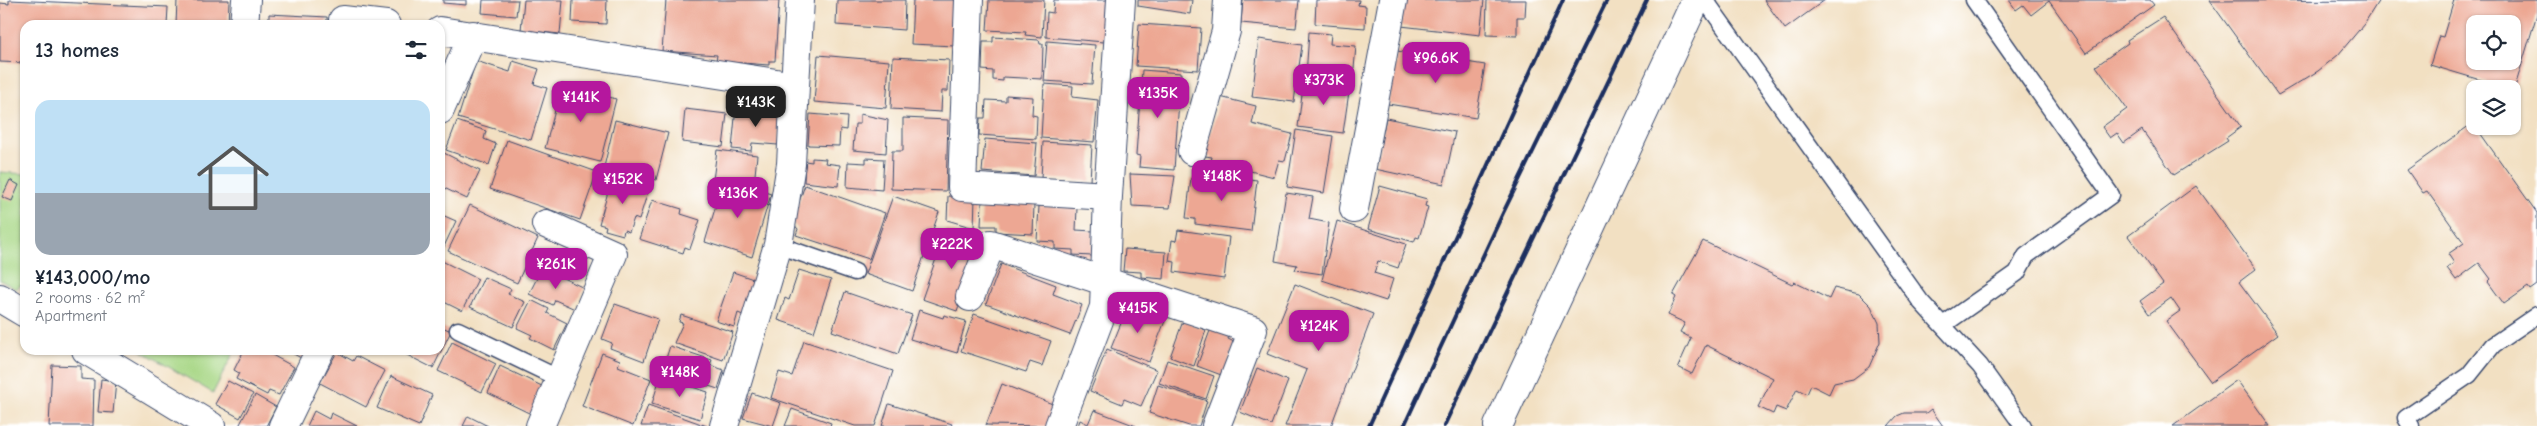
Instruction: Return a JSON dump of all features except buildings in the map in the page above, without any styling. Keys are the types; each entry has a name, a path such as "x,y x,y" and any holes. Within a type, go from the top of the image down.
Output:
{"street":[{"path":"244,20 246,0"},
{"path":"730,424 778,245 791,164 800,0"},
{"path":"969,0 962,187 1108,196"},
{"path":"1059,426 1104,307 1108,196 1121,0"},
{"path":"1192,151 1226,31 1228,0"},
{"path":"1354,209 1393,0"},
{"path":"1498,426 1696,0"},
{"path":"445,32 795,86"},
{"path":"445,99 473,35"},
{"path":"540,426 613,254 546,224"},
{"path":"970,296 991,244 1253,330 1216,426"},
{"path":"0,298 20,310"},
{"path":"94,355 211,426"},
{"path":"283,426 318,355"}],"lane":[{"path":"1705,0 1921,302 1980,366 2023,426"},
{"path":"1943,325 2018,273 2026,256 2112,195 1974,0"},
{"path":"778,245 855,272"},
{"path":"2411,426 2406,418 2469,375 2493,345 2537,315"},
{"path":"458,330 560,378"}],"green space":[{"path":"0,172 20,174 20,286 16,289 0,280"},
{"path":"148,355 232,355 213,393"}],"railway":[{"path":"1369,426 1563,0"},
{"path":"1404,426 1503,213 1607,0"},
{"path":"1444,426 1647,0"}]}
